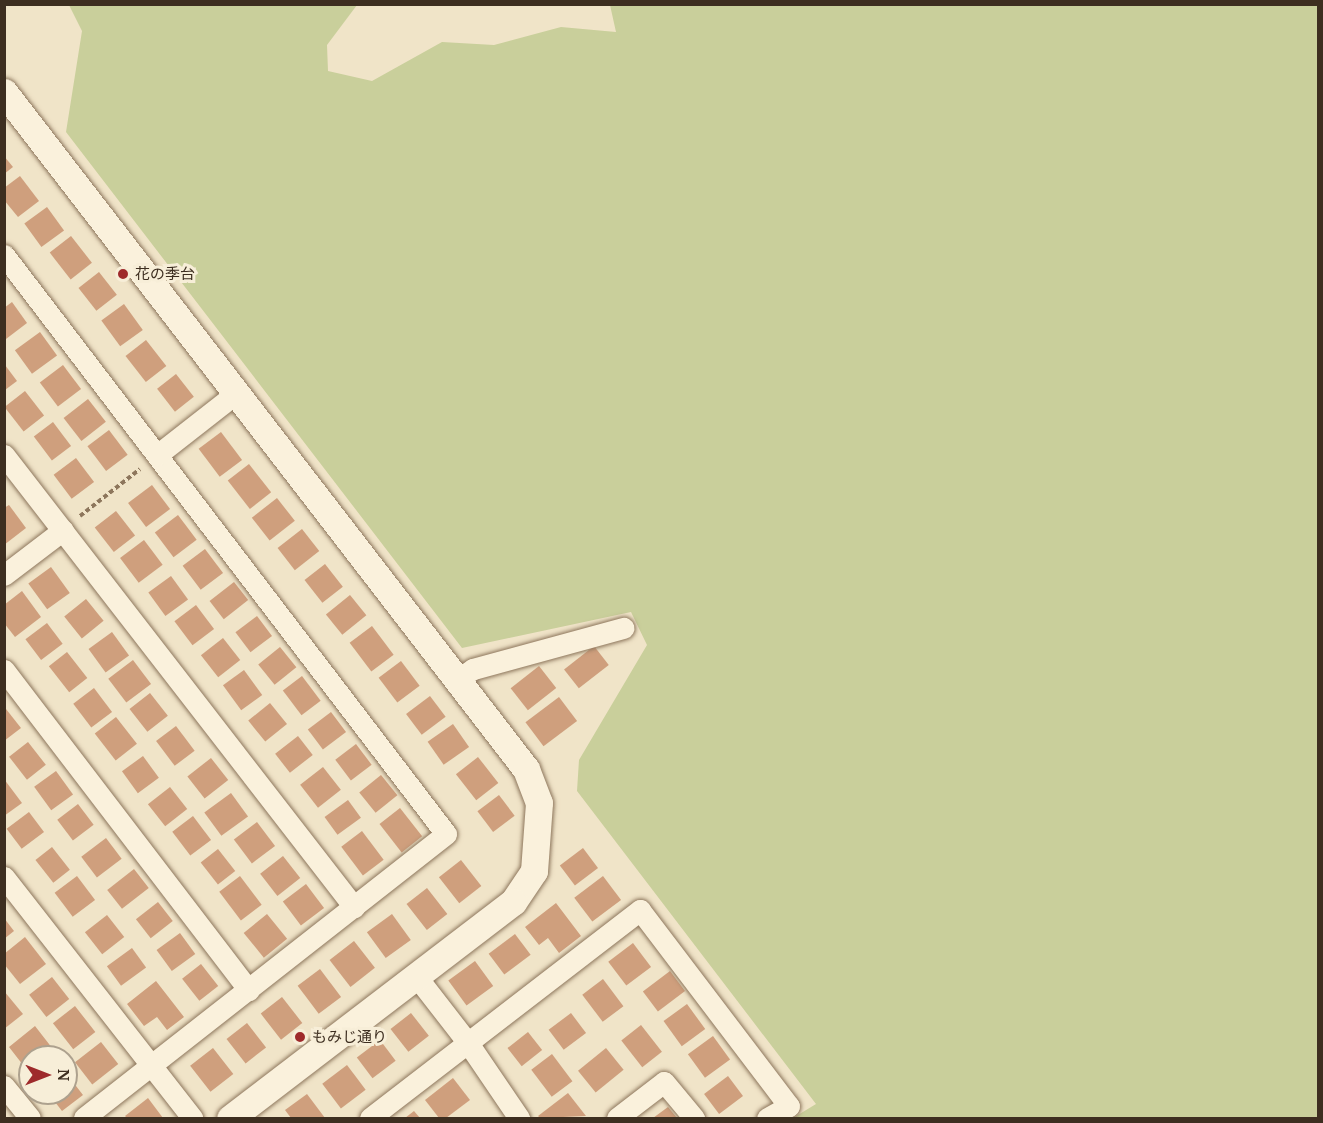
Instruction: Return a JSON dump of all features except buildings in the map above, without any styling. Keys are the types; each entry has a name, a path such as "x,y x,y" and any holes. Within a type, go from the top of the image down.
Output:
{"street":[{"path":"4,92 526,769 539,803 538,844 534,871 513,903 230,1119"},
{"path":"4,255 446,834 84,1119"},
{"path":"157,455 235,394"},
{"path":"4,455 354,907"},
{"path":"4,575 63,530"},
{"path":"457,680 472,669 623,628"},
{"path":"4,670 249,990"},
{"path":"4,877 192,1119"},
{"path":"370,1119 640,910 789,1106 767,1119"},
{"path":"416,976 468,1043 519,1119"},
{"path":"616,1119 664,1082 694,1119"},
{"path":"4,1086 30,1119"}],"path":[{"path":"63,530 157,455"}],"green space":[{"path":"69,5 357,5 327,45 328,71 372,81 442,42 494,45 561,27 616,32 610,5 1318,5 1318,1118 793,1118 816,1104 577,791 579,760 647,645 631,612 462,648 66,132 82,31"}],"place":[{"name":"花の季台","path":"123,274"},
{"name":"もみじ通り","path":"300,1037"}]}
